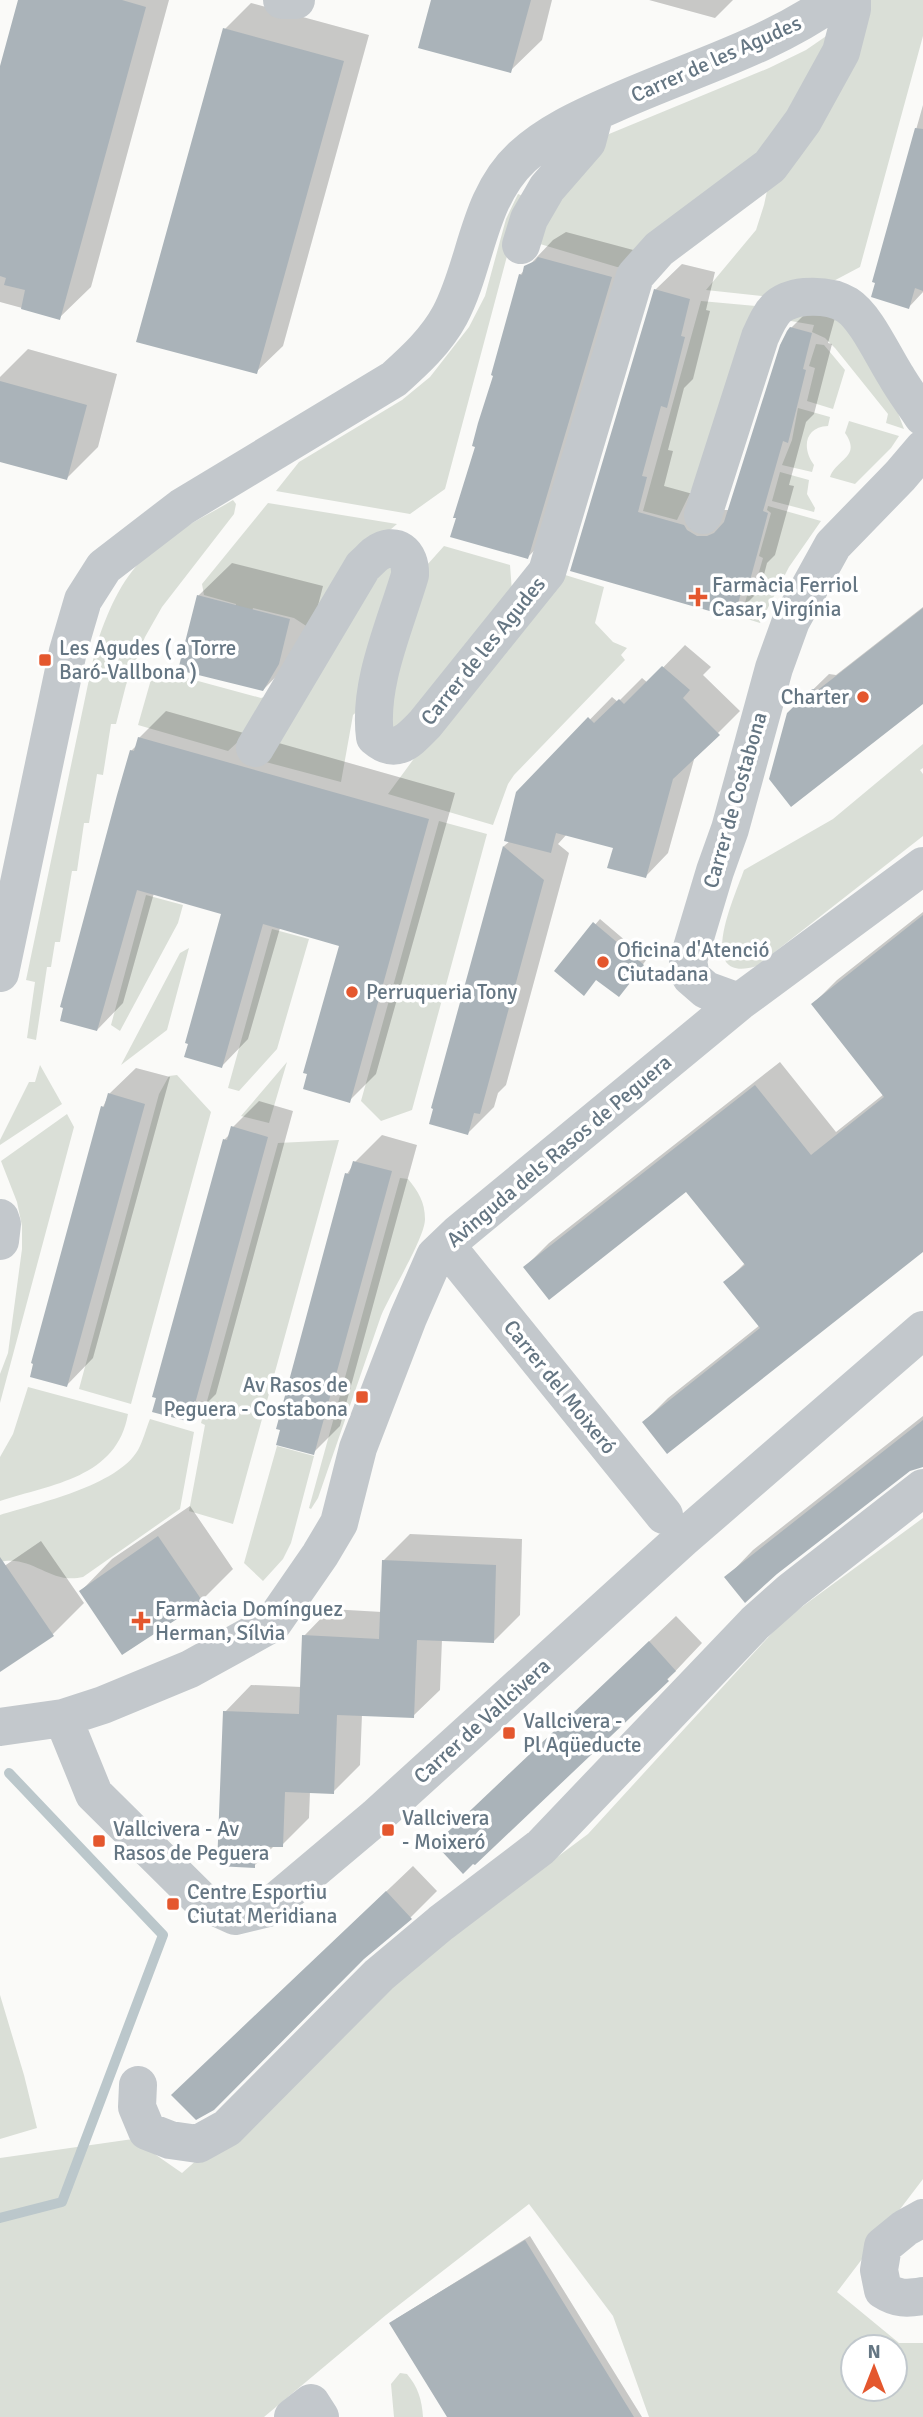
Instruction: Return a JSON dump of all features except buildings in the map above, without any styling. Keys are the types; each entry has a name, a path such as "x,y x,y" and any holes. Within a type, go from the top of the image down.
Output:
{"street":[{"path":"282,0 296,0"},
{"name":"Carrer de les Agudes","path":"0,973 68,651 83,600 104,567 182,507 394,379 420,355 450,315 460,293 486,212 505,176 534,147 595,112 784,33 835,0"},
{"name":"Carrer de les Agudes","path":"256,748 363,566 377,554 388,549 398,550 406,554 411,563 410,575 382,670 373,719 376,737 385,745 396,747 409,740 425,724 518,605 536,586 547,572 635,276 659,249 770,166 803,121 841,52 852,0"},
{"path":"521,245 530,219 547,188 587,142 595,112"},
{"path":"703,516 760,337 767,321 781,302 813,296 831,298 848,305 862,320 923,417"},
{"name":"Carrer de Costabona","path":"739,1002 706,990 691,977 688,961 730,830 774,668 791,621 833,545 923,449"},
{"name":"Avinguda dels Rasos de Peguera","path":"0,1727 63,1718 103,1705 190,1670 272,1623 339,1523 358,1448 435,1256 458,1234 739,1002 923,866"},
{"path":"0,1218 0,1241"},
{"name":"Carrer del Moixeró","path":"457,1259 664,1516"},
{"name":"Carrer de Vallcivera","path":"63,1718 94,1794 202,1901 235,1916 268,1908 376,1817 682,1539 923,1330"},
{"path":"138,2085 137,2107 147,2131 170,2140 198,2144 227,2128 379,1975 441,1923 541,1847 755,1623 791,1591 923,1488"},
{"path":"923,2218 905,2228 883,2246 880,2270 883,2290 894,2297 908,2299 923,2296"}],"shaded area":[{"path":"871,0 923,0 923,36 860,267 826,285 772,297 706,290 756,230 770,177"},
{"path":"835,30 762,157 625,267 617,267 530,241 579,164 609,134 769,68 806,50"},
{"path":"518,194 523,196 445,489 410,514 276,491 299,462 402,400 430,377 469,327 485,296 506,219"},
{"path":"701,301 766,307 722,427 677,520 643,511"},
{"path":"795,310 839,315 892,397 904,429 886,423 888,414 835,348 825,338 812,332 814,325 785,320"},
{"path":"816,344 824,345 845,370 833,409 807,401 815,368 809,366"},
{"path":"798,408 830,417 828,426 814,430 808,440 808,452 814,465 812,472 782,465 792,440"},
{"path":"849,421 899,436 891,448 855,484 830,477 849,453 851,447 845,433"},
{"path":"780,472 809,480 807,494 815,508 814,512 772,501"},
{"path":"233,500 236,504 234,514 162,607 145,637 126,685 116,724 111,724 103,775 97,774 89,823 84,823 77,871 72,871 60,942 55,942 51,967 47,967 36,1040 27,1038 35,982 26,980 96,646 105,622 115,598 129,576 155,547"},
{"path":"268,503 397,524 370,547 314,631 294,618 253,608 251,616 235,611 236,604 204,595 202,584"},
{"path":"768,506 821,521 789,567 760,623 741,617 750,585 755,586 763,558 759,556 771,513 767,510"},
{"path":"444,546 510,565 512,592 401,728 385,732 414,603 427,565"},
{"path":"388,567 394,570 362,707 353,715 341,782 262,761 368,579"},
{"path":"562,574 604,587 595,623 613,642 627,648 621,655 625,660 514,775 493,825 388,794 470,682"},
{"path":"154,669 261,698 273,694 255,726 228,751 138,725"},
{"path":"923,744 923,768 920,770 923,774 923,836 757,966 738,968 727,963 722,951 723,935 744,870 833,819"},
{"path":"439,821 487,834 412,1110 381,1121 361,1101"},
{"path":"146,895 183,905 178,923 120,1031 111,1025"},
{"path":"272,929 309,939 277,1049 239,1091 228,1088"},
{"path":"189,948 167,1030 121,1065 180,953"},
{"path":"287,1062 269,1123 241,1116"},
{"path":"40,1065 62,1104 0,1145 29,1082 35,1082"},
{"path":"177,1075 211,1112 131,1404 79,1389 159,1094 169,1076"},
{"path":"67,1114 74,1127 0,1403 0,1374 8,1353 22,1249 22,1226 17,1202 1,1161"},
{"path":"339,1140 233,1524 189,1511 205,1425 201,1423 278,1143"},
{"path":"400,1178 408,1179 420,1197 425,1213 423,1228 381,1316 318,1498 311,1509 309,1508"},
{"path":"28,1387 128,1414 121,1435 111,1452 96,1465 60,1483 0,1501 0,1457 13,1434"},
{"path":"150,1419 194,1432 180,1509 83,1577 61,1577 22,1562 0,1562 0,1515 75,1492 113,1474 128,1463 138,1450"},
{"path":"277,1446 314,1456 291,1543 283,1559 263,1581 244,1563"},
{"path":"923,1518 923,2179 837,2292 887,2333 839,2333 839,2403 909,2403 909,2343 923,2343 923,2417 649,2417 613,2316 529,2204 386,2315 264,2417 0,2417 0,2158 133,2139 182,2173 446,1940 588,1834 784,1620"},
{"path":"0,1995 37,2128 0,2139"},
{"path":"400,2373 407,2374 417,2389 423,2417 394,2417 391,2384"}],"waterway":[{"path":"0,2218 62,2202 163,1935 9,1773"}],"place":[{"name":"Farmàcia Ferriol Casar, Virgínia","path":"698,597"},
{"name":"Les Agudes ( a Torre Baró-Vallbona )","path":"45,660"},
{"name":"Charter","path":"863,697"},
{"name":"Oficina d'Atenció Ciutadana","path":"603,962"},
{"name":"Perruqueria Tony","path":"352,992"},
{"name":"Av Rasos de Peguera - Costabona","path":"362,1397"},
{"name":"Farmàcia Domínguez Herman, Sílvia","path":"141,1621"},
{"name":"Vallcivera - Pl Aqüeducte","path":"509,1733"},
{"name":"Vallcivera - Moixeró","path":"388,1830"},
{"name":"Vallcivera - Av Rasos de Peguera","path":"99,1841"},
{"name":"Centre Esportiu Ciutat Meridiana","path":"173,1904"}]}
